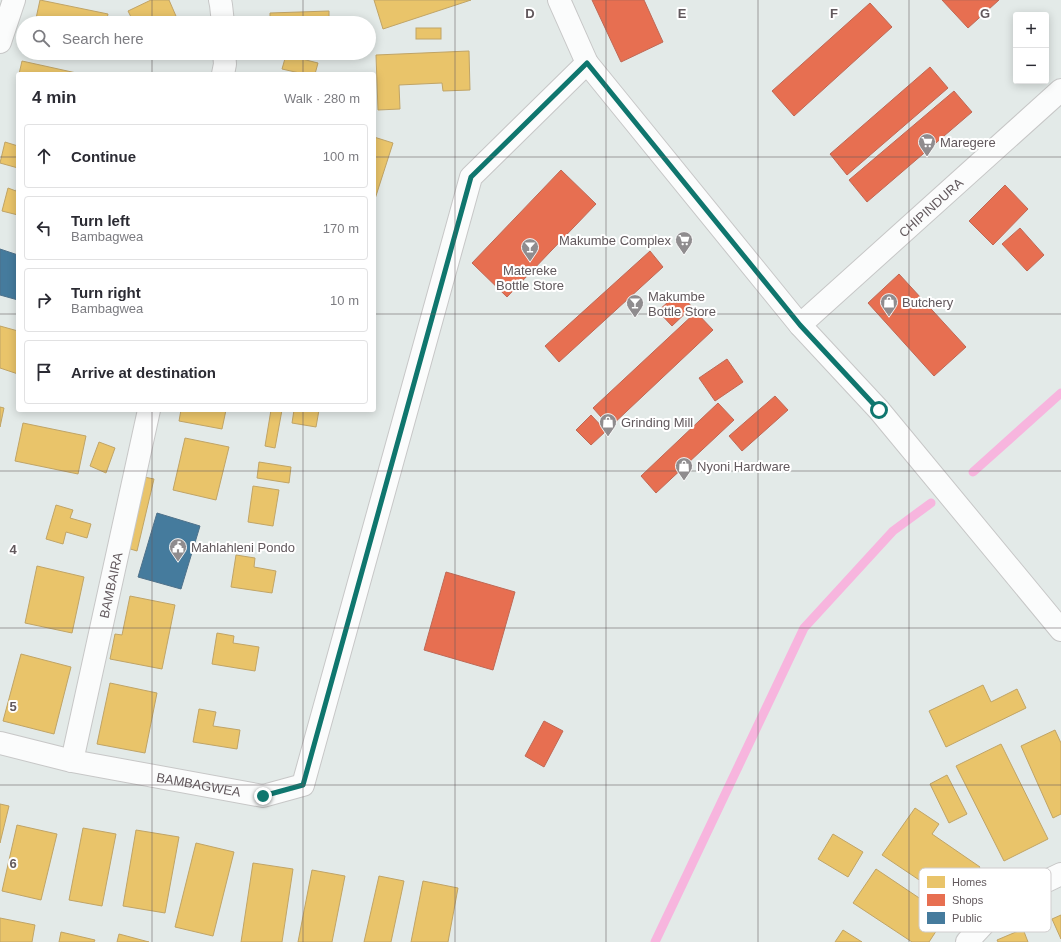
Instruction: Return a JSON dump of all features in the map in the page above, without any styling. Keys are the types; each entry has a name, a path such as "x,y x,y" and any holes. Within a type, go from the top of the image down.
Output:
{"street":[{"path":"0,42 14,0"},
{"path":"220,0 223,16"},
{"path":"559,0 587,63 800,325 879,410 1061,630"},
{"path":"223,72 225,60"},
{"name":"BAMBAGWEA","path":"0,743 72,761 263,796 303,785 471,177 587,63"},
{"name":"CHIPINDURA","path":"800,325 1061,90"},
{"name":"BAMBAIRA","path":"72,761 149,412"},
{"path":"1051,879 1061,874"},
{"path":"968,942 977,932"}],"building: Homes":[{"path":"40,0 108,14 108,16 37,16"},
{"path":"151,0 169,0 176,16 130,16 128,11"},
{"path":"374,0 471,0 383,29"},
{"path":"329,11 329,16 270,16 270,13"},
{"path":"416,28 441,28 441,39 416,39"},
{"path":"469,51 470,90 443,91 442,83 399,85 400,109 378,110 376,55"},
{"path":"285,60 306,60 318,63 316,72 295,72 282,69"},
{"path":"22,61 72,72 19,72"},
{"path":"376,138 393,143 376,196"},
{"path":"5,142 16,145 16,167 0,163"},
{"path":"8,188 16,191 16,214 2,211"},
{"path":"0,326 16,330 16,373 0,368"},
{"path":"0,407 4,408 0,427"},
{"path":"181,412 226,412 222,429 179,421"},
{"path":"271,412 282,412 275,448 265,446"},
{"path":"294,412 319,412 316,427 292,423"},
{"path":"23,423 86,436 78,474 15,461"},
{"path":"185,438 229,447 216,500 173,490"},
{"path":"99,442 115,448 106,473 90,466"},
{"path":"259,462 291,467 289,483 257,478"},
{"path":"144,477 154,479 137,551 127,548"},
{"path":"253,486 279,490 273,526 248,522"},
{"path":"56,505 73,510 70,518 91,524 87,538 66,532 63,544 46,539"},
{"path":"236,555 255,558 254,567 276,571 272,593 231,587"},
{"path":"37,566 84,577 72,633 25,623"},
{"path":"130,596 175,605 162,669 110,659 115,634 122,635"},
{"path":"217,633 234,636 233,643 259,647 255,671 212,664"},
{"path":"21,654 71,667 54,734 3,721"},
{"path":"110,683 157,693 145,753 97,744"},
{"path":"983,685 991,702 1017,689 1026,708 946,747 929,711"},
{"path":"199,709 216,712 213,726 240,730 237,749 193,742"},
{"path":"1055,730 1061,743 1061,814 1053,818 1021,746"},
{"path":"1001,744 1048,839 1004,861 956,766"},
{"path":"947,775 967,814 949,823 930,784"},
{"path":"0,804 9,806 0,843"},
{"path":"915,808 939,824 932,834 980,867 919,868 919,880 882,855"},
{"path":"17,825 57,834 41,900 2,891"},
{"path":"83,828 116,834 102,906 69,900"},
{"path":"136,830 179,837 165,913 123,906"},
{"path":"833,834 863,852 848,877 818,859"},
{"path":"196,843 234,852 213,936 175,927"},
{"path":"253,863 293,869 282,942 241,942"},
{"path":"876,869 919,898 919,932 936,932 929,942 912,942 853,903"},
{"path":"312,870 345,876 332,942 298,942"},
{"path":"379,876 404,881 391,942 364,942"},
{"path":"423,881 458,888 448,942 411,942"},
{"path":"1061,915 1061,939 1052,919"},
{"path":"0,918 35,925 32,942 0,942"},
{"path":"843,930 862,942 835,942"},
{"path":"61,932 95,940 94,942 59,942"},
{"path":"1016,932 1024,932 1028,942 998,942 997,940"},
{"path":"119,934 149,942 117,942"}],"building: Shops":[{"path":"592,0 644,0 663,42 621,62"},
{"path":"942,0 999,0 968,28"},
{"path":"870,3 892,27 794,116 772,91"},
{"path":"930,67 948,88 847,175 830,154"},
{"path":"954,91 972,112 867,202 849,180"},
{"path":"561,170 596,204 507,297 472,263"},
{"path":"1005,185 1028,209 993,245 969,221"},
{"path":"1020,228 1044,255 1027,271 1002,244"},
{"path":"650,251 663,267 559,362 545,346"},
{"path":"899,274 966,347 934,376 868,303"},
{"path":"679,292 692,307 672,326 658,311"},
{"path":"696,312 713,330 610,427 593,408"},
{"path":"727,359 743,382 715,401 699,378"},
{"path":"775,396 788,410 742,451 729,436"},
{"path":"718,403 734,420 656,493 641,476"},
{"path":"591,415 606,431 591,445 576,430"},
{"path":"446,572 515,592 493,670 424,650"},
{"path":"544,721 563,731 544,767 525,756"}],"building: Public":[{"path":"0,249 16,254 16,299 0,295"},
{"path":"157,513 200,526 181,589 138,577"}],"waterway":[{"path":"973,472 1061,393"},
{"path":"655,942 804,628 893,531 931,503"}],"place":[{"name":"Maregere","path":"927,157"},
{"name":"Makumbe Complex","path":"684,255"},
{"name":"Matereke Bottle Store","path":"530,262"},
{"name":"Butchery","path":"889,317"},
{"name":"Makumbe Bottle Store","path":"635,318"},
{"name":"Grinding Mill","path":"608,437"},
{"name":"Nyoni Hardware","path":"684,481"},
{"name":"Mahlahleni Pondo","path":"178,562"}],"route":[{"path":"263,796 303,785 471,177 587,63 800,325 879,410"}]}
